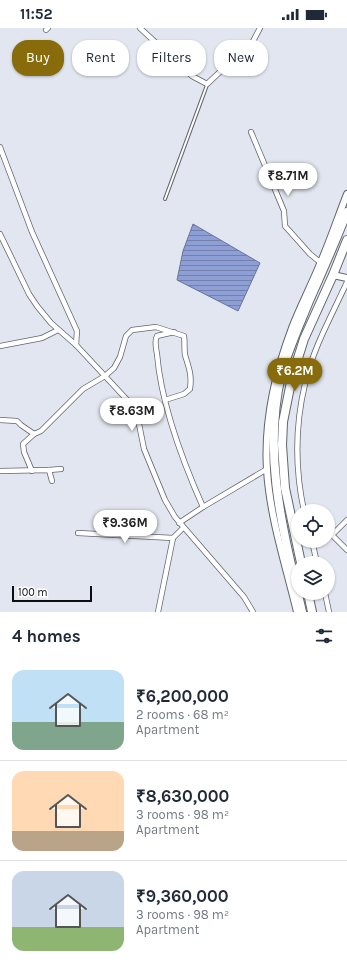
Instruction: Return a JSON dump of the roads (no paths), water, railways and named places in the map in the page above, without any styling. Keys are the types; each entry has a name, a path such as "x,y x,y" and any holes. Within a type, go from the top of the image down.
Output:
{"highway":[{"path":"302,612 283,530 277,495 273,458 275,412 281,376 287,357 300,322 347,212"},
{"path":"299,556 285,488 282,445 283,422 292,377 299,353 347,240"},
{"path":"309,600 312,612"}],"street":[{"path":"140,28 192,76 207,84 251,45 260,28"},
{"path":"251,132 284,210 286,226 310,254 320,263"},
{"path":"0,147 32,232 77,331 76,345"},
{"path":"297,612 269,491 267,437 270,406 279,366 292,328 320,263 347,194"},
{"path":"0,234 33,300 51,323 76,345 131,404 139,424 144,449 165,500 180,523 244,597 253,612"},
{"path":"333,275 347,278"},
{"path":"302,504 298,483 297,444 299,417 305,383 320,340 347,282"},
{"path":"32,471 24,452 23,444 34,434 41,431 83,389 105,376 114,368 120,357 126,336 132,330 156,327 184,336 185,353 190,370 190,389 184,394 165,400"},
{"path":"0,346 42,338 58,330"},
{"path":"174,332 157,336 157,361 165,400 191,481 203,507"},
{"path":"0,420 17,421 34,434"},
{"path":"0,471 61,469"},
{"path":"180,523 203,507 267,469"},
{"path":"49,470 52,481"},
{"path":"335,532 347,520"},
{"path":"158,612 173,538 184,528"},
{"path":"78,533 173,538"},
{"path":"335,536 347,550"},
{"path":"326,600 329,612"}],"lane":[{"path":"165,199 207,84"}],"water":[{"path":"193,224 260,263 238,311 177,280 183,251"}]}
